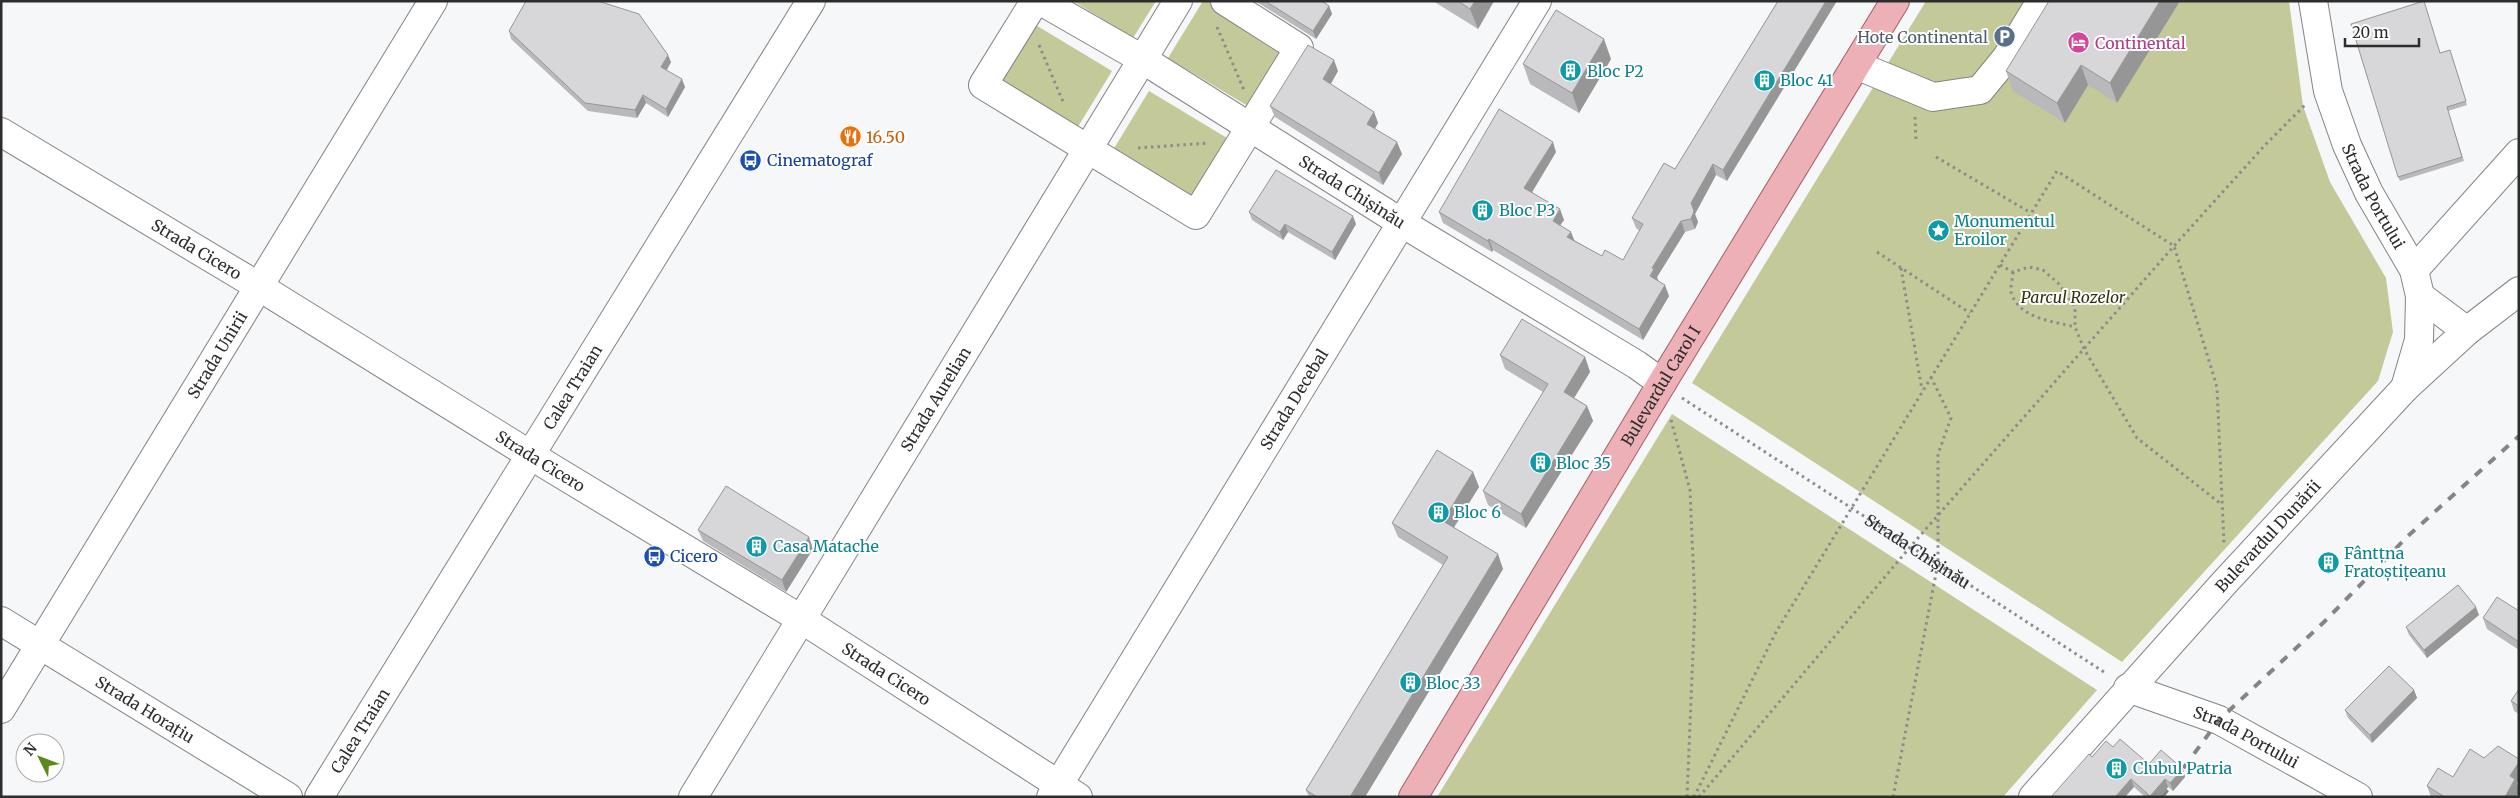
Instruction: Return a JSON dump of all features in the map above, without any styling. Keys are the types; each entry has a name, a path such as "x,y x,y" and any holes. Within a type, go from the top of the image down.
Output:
{"main road":[{"name":"Bulevardul Carol I","path":"1413,797 1895,1"}],"street":[{"name":"Strada Unirii","path":"1,709 433,1"},
{"name":"Calea Traian","path":"319,797 811,1"},
{"name":"Strada Aurelian","path":"692,797 1089,150 1178,1"},
{"name":"Strada Decebal","path":"1063,793 1402,223 1538,1"},
{"path":"1856,65 1934,98 1980,90 2007,57 2041,1"},
{"name":"Strada Portului","path":"2312,1 2328,91 2347,145 2369,193 2414,270 2420,296 2419,340 2405,388"},
{"name":"Strada Chișinău","path":"1034,6 1142,59 1248,130 1637,365 1662,383"},
{"path":"1034,6 984,86 1196,215 1300,48 1219,10"},
{"name":"Strada Cicero","path":"1,132 258,286 801,619 1063,793"},
{"path":"2414,270 2519,153"},
{"name":"Bulevardul Dunării","path":"2033,797 2128,688 2405,388 2467,331 2519,291"},
{"path":"2420,296 2467,331"},
{"name":"Strada Horațiu","path":"1,621 288,797"},
{"name":"Strada Portului","path":"2128,688 2219,720 2358,797"}],"path":[{"path":"1034,6 1076,130 1089,150 1113,150 1232,141 1248,130 1219,10"},
{"path":"1699,797 1911,546 2174,246 2303,106 2328,91"},
{"path":"1936,157 2031,213"},
{"path":"1694,797 1776,632 2057,171 2174,246 2217,387 2225,582"},
{"path":"1877,252 1970,313"},
{"path":"2000,265 2013,272 2029,267 2043,270 2058,283 2075,306 2075,328 2084,349 2137,438 2222,504"},
{"path":"1901,268 1922,391"},
{"path":"2013,272 2011,292 2021,307 2032,316 2075,328"},
{"path":"1893,797 1938,563 1938,454 1951,418 1931,377"},
{"path":"1662,383 1690,490 1695,605 1687,797"},
{"name":"Strada Chișinău","path":"1708,415 2128,688"}],"green space":[{"path":"1073,1 1156,1 1133,38"},
{"path":"1203,1 1209,1 1287,49 1251,108 1168,58"},
{"name":"Parcul Rozelor","path":"1926,1 2289,1 2303,106 2330,182 2386,278 2393,332 2378,381 2122,662 1692,383"},
{"path":"1029,21 1112,71 1076,130 992,80"},
{"path":"1149,91 1232,141 1196,201 1113,150"},
{"path":"1672,414 2097,690 2003,797 1437,797"}],"building":[{"path":"526,1 598,1 639,14 668,55 661,67 682,79 666,109 643,95 635,110 585,103 509,31"},
{"path":"1265,1 1322,1 1329,6 1313,31"},
{"path":"1458,1 1475,1 1470,9"},
{"path":"1778,1 1826,1 1723,170 1713,164 1691,203 1694,211 1691,219 1681,221 1652,268 1654,269 1650,276 1665,285 1639,329 1489,239 1488,241 1439,212 1499,109 1553,142 1524,188 1560,209 1553,221 1571,232 1567,237 1602,256 1605,250 1623,260 1643,224 1632,218 1664,163 1675,169"},
{"name":"Continental","path":"2049,1 2160,1 2110,83 2081,65 2057,103 2006,71"},
{"path":"2424,1 2440,53 2450,50 2466,101 2447,107 2462,157 2398,177 2351,24"},
{"path":"1556,10 1604,39 1572,93 1523,64"},
{"path":"1308,45 1334,60 1323,79 1374,112 1367,124 1397,142 1379,173 1270,106"},
{"path":"1276,170 1353,216 1332,252 1285,224 1280,232 1249,212"},
{"name":"Bloc 35","path":"1522,319 1585,357 1564,392 1587,406 1521,514 1483,491 1548,384 1500,355"},
{"path":"1437,450 1473,472 1443,521 1498,554 1350,797 1317,797 1306,790 1448,557 1392,523"},
{"name":"Casa Matache","path":"726,486 809,537 782,580 698,530"},
{"path":"2458,585 2476,607 2424,650 2406,627"},
{"path":"2497,597 2519,611 2519,642 2483,618"},
{"path":"2389,666 2414,690 2370,735 2345,710"},
{"path":"2519,689 2519,706 2511,701"},
{"name":"Clubul Patria","path":"2120,739 2149,764 2161,750 2183,769 2170,783 2165,779 2150,796 2131,779 2115,797 2051,797 2089,754 2092,757 2106,741 2113,747"},
{"path":"2498,746 2519,759 2510,776 2515,779 2505,797 2445,797 2427,786 2438,768 2453,777 2470,749 2484,758"}],"railway":[{"path":"2162,797 2219,720 2324,622 2409,535 2519,436"}],"place":[{"name":"Hote Continental","path":"2004,37"},
{"name":"Continental","path":"2079,43"},
{"name":"Bloc P2","path":"1571,71"},
{"name":"Bloc 41","path":"1764,80"},
{"name":"16.50","path":"850,137"},
{"name":"Cinematograf","path":"751,160"},
{"name":"Bloc P3","path":"1483,210"},
{"name":"Monumentul Eroilor","path":"1938,230"},
{"name":"Bloc 35","path":"1540,463"},
{"name":"Bloc 6","path":"1438,512"},
{"name":"Casa Matache","path":"757,546"},
{"name":"Cicero","path":"654,556"},
{"name":"Fântțna Fratoștițeanu","path":"2328,562"},
{"name":"Bloc 33","path":"1410,683"},
{"name":"Clubul Patria","path":"2117,768"}]}
